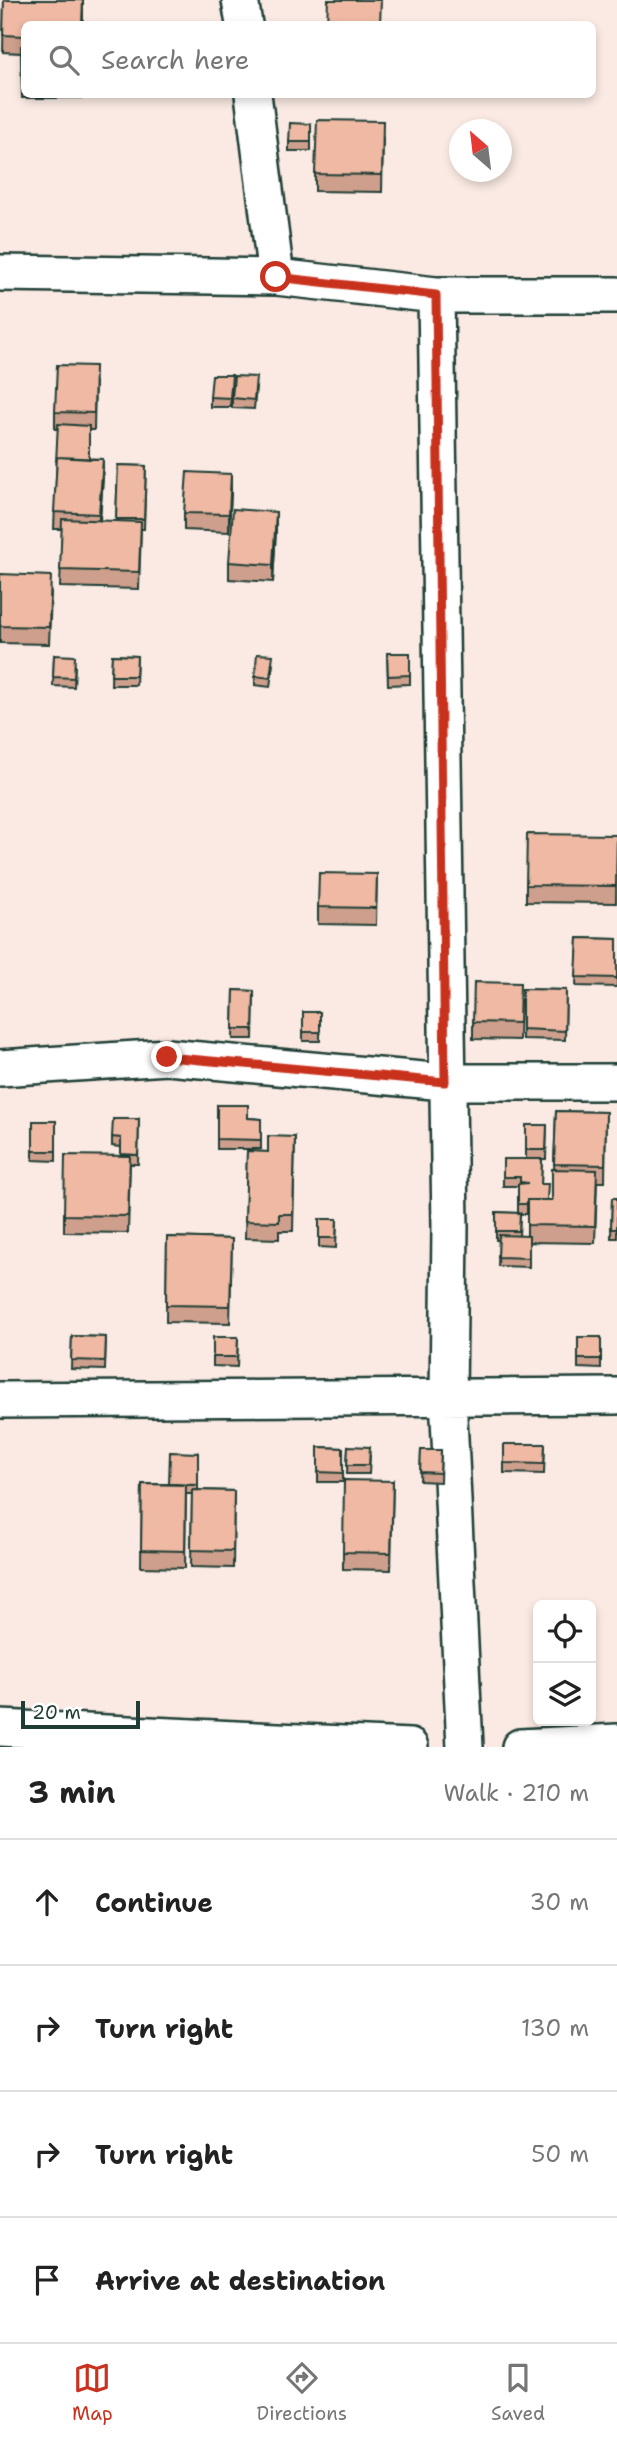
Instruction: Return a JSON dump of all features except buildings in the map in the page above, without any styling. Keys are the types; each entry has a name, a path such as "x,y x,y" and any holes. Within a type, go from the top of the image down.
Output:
{"street":[{"path":"240,0 244,21"},
{"path":"254,98 276,277"},
{"path":"0,273 276,277 436,295 617,295"},
{"path":"436,295 445,1082 450,1227 448,1397 465,1747"},
{"path":"0,1068 167,1057 445,1082 617,1082"},
{"path":"0,1400 617,1396"},
{"path":"0,1728 410,1747"},
{"path":"520,1747 617,1742"}],"route":[{"path":"167,1057 445,1082 436,295 276,277"}]}
